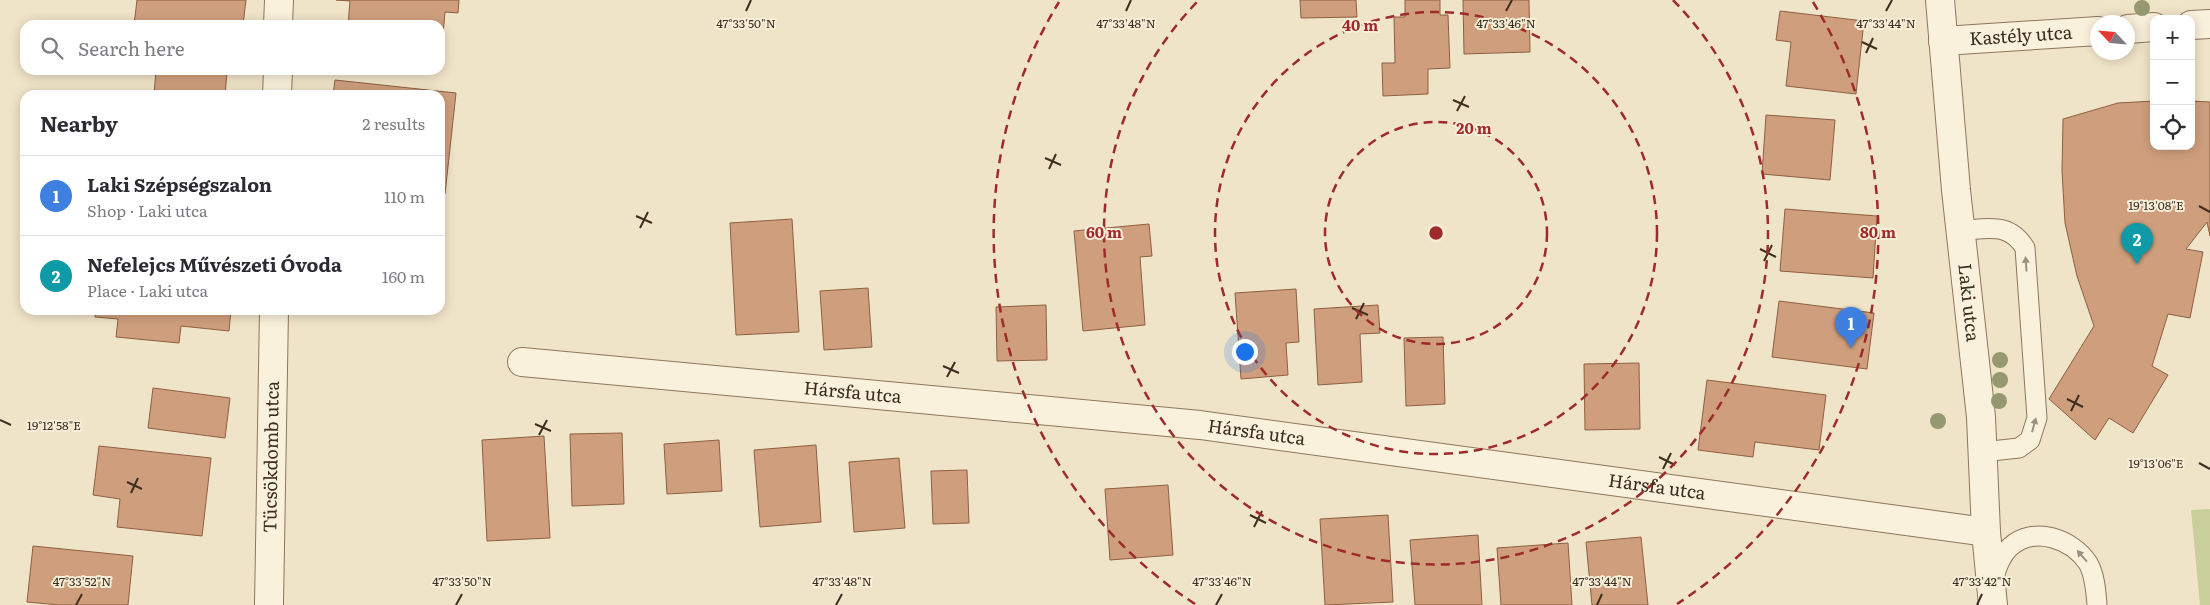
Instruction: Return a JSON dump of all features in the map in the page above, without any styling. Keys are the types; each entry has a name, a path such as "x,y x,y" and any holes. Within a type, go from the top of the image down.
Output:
{"street":[{"path":"278,20 279,0"},
{"name":"Laki utca","path":"1940,0 1956,190 1962,230 1981,418 1986,532 1992,597"},
{"path":"2195,25 2210,24"},
{"path":"2135,29 2150,28"},
{"name":"Kastély utca","path":"1943,41 2090,31"},
{"path":"277,90 278,75"},
{"name":"Tücsökdomb utca","path":"269,605 274,315"},
{"name":"Hársfa utca","path":"522,362 1200,425 1986,532"}],"lane":[{"path":"1962,230 2005,228 2018,237 2025,248 2037,418 2030,440 2018,448 1982,452"},
{"path":"1992,597 2001,559 2009,548 2025,538 2043,537 2070,544 2080,553 2089,565 2097,605"}],"green space":[{"path":"2210,509 2210,605 2200,605 2191,510"}],"building":[{"path":"137,0 246,0 244,20 135,20"},
{"path":"336,0 459,0 458,13 445,12 444,20 348,20 350,1"},
{"path":"1300,0 1356,0 1357,17 1301,18"},
{"path":"1405,0 1440,0 1440,15 1448,15 1450,68 1428,69 1428,94 1383,96 1382,63 1395,63 1394,17 1405,17"},
{"path":"1463,0 1529,0 1530,52 1464,54"},
{"path":"1780,11 1864,21 1856,94 1786,86 1791,42 1776,40"},
{"path":"156,75 227,75 225,90 154,90"},
{"path":"335,80 428,90 334,90"},
{"path":"445,92 456,93 445,194"},
{"path":"2150,101 2150,150 2195,150 2195,101 2210,102 2210,236 2207,222 2186,249 2203,252 2190,318 2168,314 2152,366 2168,375 2133,433 2109,418 2095,440 2049,399 2094,326 2077,276 2065,223 2062,171 2063,119 2118,103"},
{"path":"1766,115 1835,120 1830,180 1762,174"},
{"path":"1785,209 1877,216 1873,278 1780,271"},
{"path":"792,219 799,332 736,335 730,223"},
{"path":"1149,224 1152,256 1140,257 1145,325 1083,331 1074,231"},
{"path":"868,288 872,347 824,350 820,291"},
{"path":"1296,289 1299,342 1286,343 1288,375 1241,379 1235,293"},
{"path":"1779,301 1874,313 1867,369 1772,357"},
{"path":"1046,305 1047,360 997,361 996,307"},
{"path":"1378,305 1380,333 1360,334 1362,382 1318,385 1314,309"},
{"path":"95,315 231,315 229,331 181,326 179,343 116,337 118,319 95,317"},
{"path":"1443,337 1445,404 1406,406 1404,338"},
{"path":"1639,363 1640,429 1585,430 1584,364"},
{"path":"1707,380 1826,395 1819,450 1755,442 1753,457 1698,450"},
{"path":"153,388 230,398 225,438 148,428"},
{"path":"622,433 624,504 572,506 570,434"},
{"path":"544,436 550,538 487,541 482,440"},
{"path":"719,440 722,491 667,494 664,444"},
{"path":"816,445 821,522 760,527 754,450"},
{"path":"99,446 211,458 202,536 117,527 120,499 93,495"},
{"path":"899,458 905,528 854,532 849,462"},
{"path":"967,470 969,523 933,524 931,471"},
{"path":"1168,485 1173,555 1110,560 1105,489"},
{"path":"1388,515 1393,602 1325,605 1320,519"},
{"path":"1478,535 1482,605 1415,605 1410,540"},
{"path":"1641,537 1648,605 1592,605 1586,542"},
{"path":"1568,543 1572,605 1501,605 1497,548"},
{"path":"33,546 133,556 128,605 59,605 27,602"}],"place":[{"name":"Nefelejcs Művészeti Óvoda","path":"2137,264"},
{"name":"Laki Szépségszalon","path":"1851,348"}]}
